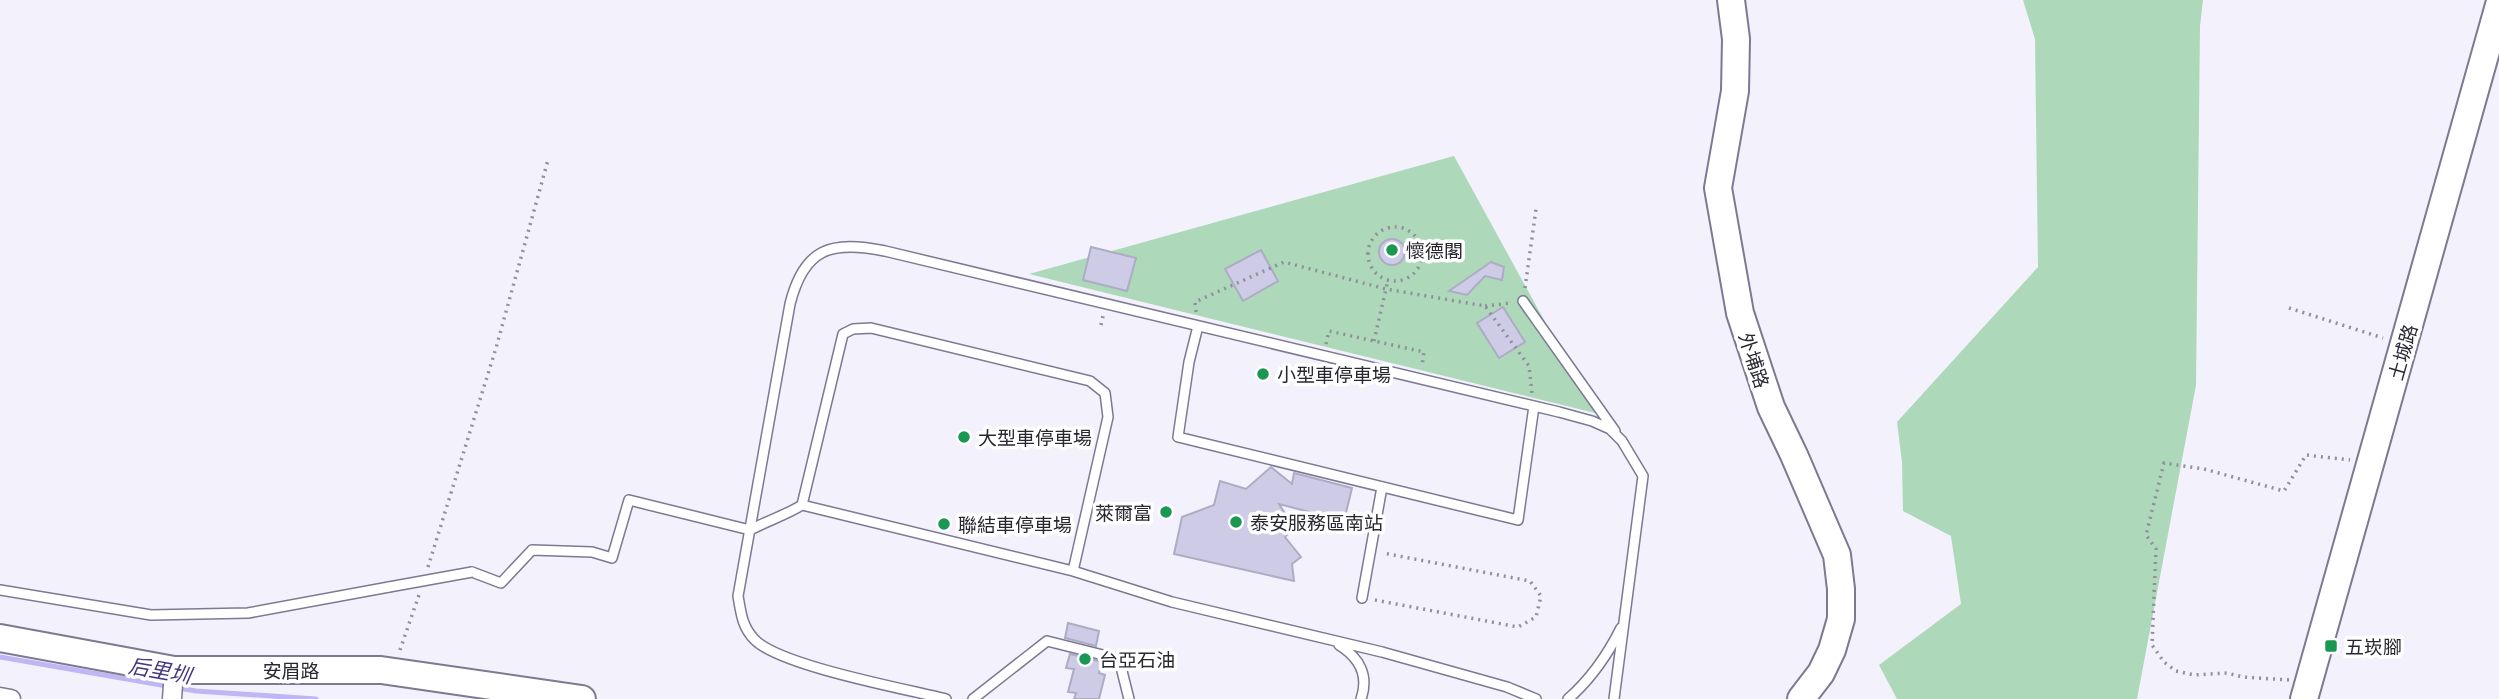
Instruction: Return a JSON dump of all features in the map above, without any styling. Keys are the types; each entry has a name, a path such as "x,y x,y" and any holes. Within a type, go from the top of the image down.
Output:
{"street":[{"name":"外埔路","path":"1731,0 1736,39 1735,91 1718,188 1740,313 1770,408 1794,455 1837,555 1841,589 1841,619 1832,650 1821,674 1801,699"},
{"name":"土城路","path":"2306,690 2488,60 2499,5"},
{"name":"安眉路","path":"0,638 173,688 392,672 583,699"},
{"path":"0,697 11,699"}],"lane":[{"path":"946,699 777,654 755,641 742,622 738,596 796,279 812,259 833,247 859,246 885,251 1534,406 1592,421 1610,429 1622,441"},
{"path":"1523,301 1622,441 1643,476 1614,699"},
{"path":"1198,326 1178,437 1518,520 1534,406"},
{"path":"802,505 843,334 853,329 871,328 1090,381 1105,393 1108,417 1073,571"},
{"path":"1362,597 1382,487"},
{"path":"0,590 151,615 248,613 472,572 501,583 532,550 592,552 612,558 629,500 750,530 802,505 1073,571 1172,602 1382,652 1507,687 1536,699"},
{"path":"1568,699 1609,653 1623,624"},
{"path":"1332,641 1353,656 1362,668 1365,686 1361,699"},
{"path":"973,699 1047,642 1119,659 1129,699"}],"path":[{"path":"428,569 492,361 548,160"},
{"path":"1198,326 1195,302 1284,262 1386,289 1485,306 1523,301 1535,209"},
{"path":"1388,227 1406,228 1419,240 1422,258 1419,267 1406,279 1388,280 1373,270 1369,262 1369,244 1374,236 1388,227"},
{"path":"1374,341 1388,280"},
{"path":"1485,306 1530,366 1534,406"},
{"path":"2289,308 2405,344"},
{"path":"1322,355 1329,331 1424,352 1419,379"},
{"path":"2306,690 2227,673 2194,675 2176,671 2164,662 2152,645 2156,549 2146,535 2164,463 2204,469 2284,491 2306,455 2371,463"},
{"path":"1362,597 1518,627 1536,617 1541,596 1530,581 1370,550"},
{"path":"392,672 419,595"}],"green space":[{"path":"2023,0 2203,0 2200,26 2196,385 2137,699 1897,699 1879,665 1961,604 1951,536 1903,511 1902,462 1897,422 2038,267 2035,39"},
{"path":"1454,156 1595,413 1029,274"}],"building":[{"name":"懷德閣","path":"1392,239 1401,243 1405,252 1401,261 1392,265 1383,261 1379,252 1383,243"},
{"path":"1091,247 1136,258 1127,291 1083,280"},
{"path":"1261,250 1278,281 1243,301 1225,269"},
{"path":"1491,262 1504,267 1502,280 1485,276 1467,295 1449,291"},
{"path":"1503,307 1525,342 1499,358 1477,323"},
{"name":"泰安服務區南站","path":"1271,467 1292,484 1294,473 1352,488 1344,521 1279,504 1294,527 1285,537 1301,557 1292,564 1294,581 1174,554 1182,517 1214,505 1220,481 1246,489"},
{"path":"1068,623 1099,631 1096,646 1065,638"},
{"path":"1070,654 1102,662 1099,673 1105,675 1099,699 1074,699 1076,693 1068,692 1074,669 1066,668"}],"waterway":[{"name":"后里圳","path":"0,657 196,691 316,699"}],"place":[{"name":"懷德閣","path":"1392,250"},
{"name":"小型車停車場","path":"1263,374"},
{"name":"大型車停車場","path":"964,437"},
{"name":"萊爾富","path":"1166,512"},
{"name":"泰安服務區南站","path":"1236,522"},
{"name":"聯結車停車場","path":"944,524"},
{"name":"五崁腳","path":"2331,646"},
{"name":"台亞石油","path":"1085,659"}]}
